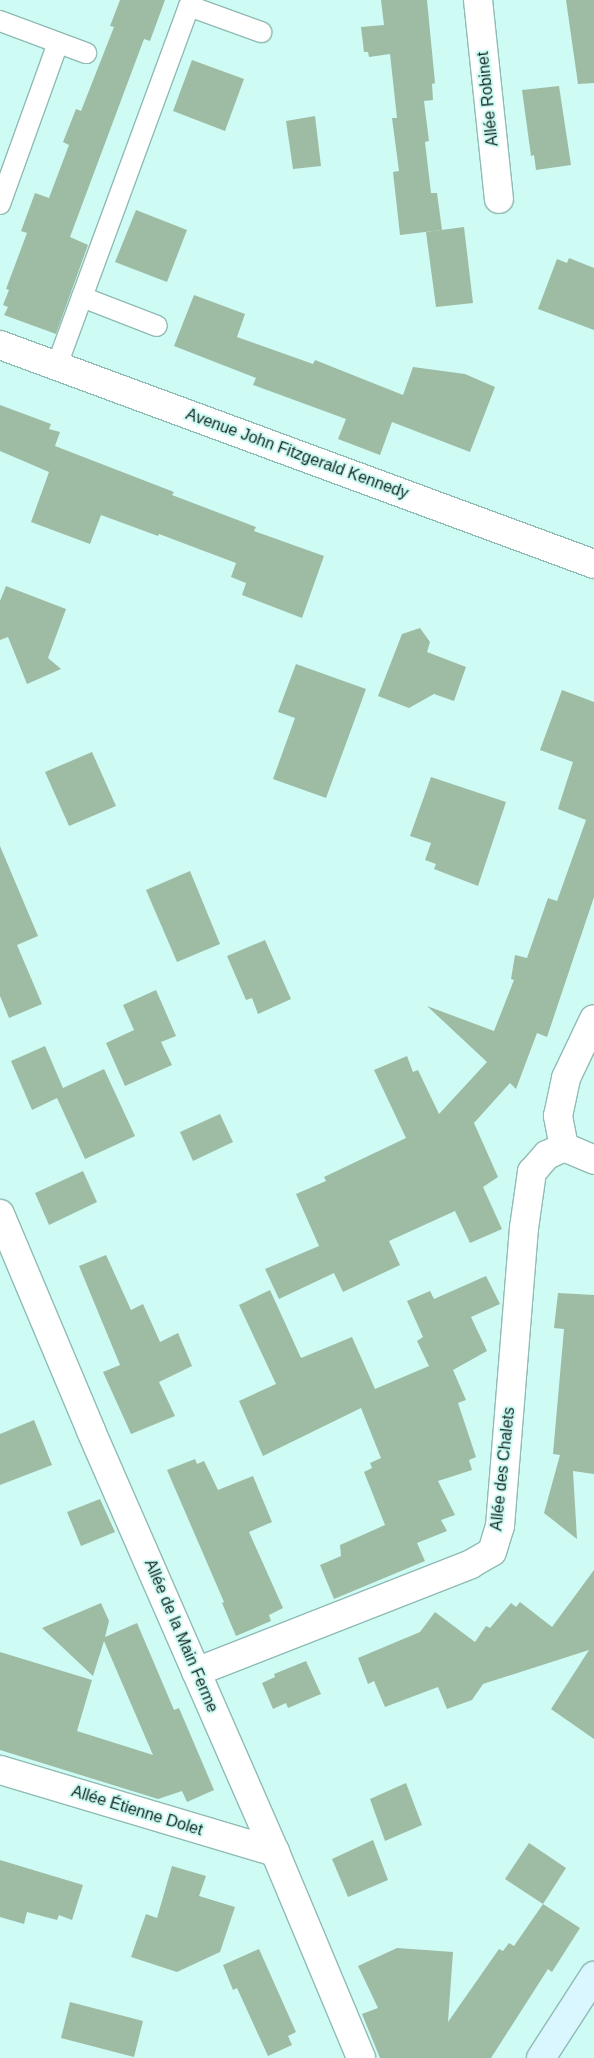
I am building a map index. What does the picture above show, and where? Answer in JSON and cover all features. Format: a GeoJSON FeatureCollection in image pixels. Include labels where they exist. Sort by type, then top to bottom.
{"type":"FeatureCollection","features":[{"type":"Feature","properties":{"kind":"street","name":"Allée Robinet"},"geometry":{"type":"LineString","coordinates":[[478,0],[499,199]]}},
{"type":"Feature","properties":{"kind":"street","name":"Avenue John Fitzgerald Kennedy"},"geometry":{"type":"LineString","coordinates":[[0,345],[594,564]]}},
{"type":"Feature","properties":{"kind":"street"},"geometry":{"type":"LineString","coordinates":[[594,1019],[566,1078],[558,1116],[564,1147],[594,1160]]}},
{"type":"Feature","properties":{"kind":"street","name":"Allée des Chalets"},"geometry":{"type":"LineString","coordinates":[[196,1672],[471,1564],[492,1552],[500,1526],[524,1228],[532,1172],[547,1155],[564,1147]]}},
{"type":"Feature","properties":{"kind":"street","name":"Allée de la Main Ferme"},"geometry":{"type":"LineString","coordinates":[[0,1214],[275,1852],[361,2058]]}},
{"type":"Feature","properties":{"kind":"street","name":"Allée Étienne Dolet"},"geometry":{"type":"LineString","coordinates":[[0,1770],[275,1852]]}},
{"type":"Feature","properties":{"kind":"street"},"geometry":{"type":"LineString","coordinates":[[541,2058],[594,1976]]}},
{"type":"Feature","properties":{"kind":"lane"},"geometry":{"type":"LineString","coordinates":[[57,365],[189,6],[261,32]]}},
{"type":"Feature","properties":{"kind":"lane"},"geometry":{"type":"LineString","coordinates":[[0,22],[86,53]]}},
{"type":"Feature","properties":{"kind":"lane"},"geometry":{"type":"LineString","coordinates":[[0,204],[58,43]]}},
{"type":"Feature","properties":{"kind":"lane"},"geometry":{"type":"LineString","coordinates":[[82,297],[157,326]]}},
{"type":"Feature","properties":{"kind":"building"},"geometry":{"type":"Polygon","coordinates":[[[120,0],[165,0],[150,41],[144,39],[70,237],[88,245],[56,334],[4,315],[8,307],[3,305],[9,290],[6,289],[27,233],[21,231],[35,193],[49,198],[69,145],[63,142],[76,109],[81,111],[114,27],[110,26],[120,0]]]}},
{"type":"Feature","properties":{"kind":"building"},"geometry":{"type":"Polygon","coordinates":[[[381,0],[427,0],[435,83],[432,84],[433,100],[424,101],[429,141],[425,142],[431,193],[437,193],[442,230],[400,235],[393,172],[399,171],[392,118],[397,118],[390,54],[369,57],[368,52],[364,52],[361,27],[384,25],[381,0]]]}},
{"type":"Feature","properties":{"kind":"building"},"geometry":{"type":"Polygon","coordinates":[[[566,0],[594,0],[594,83],[578,84],[566,0]]]}},
{"type":"Feature","properties":{"kind":"building"},"geometry":{"type":"Polygon","coordinates":[[[192,60],[244,79],[225,131],[173,111],[192,60]]]}},
{"type":"Feature","properties":{"kind":"building"},"geometry":{"type":"Polygon","coordinates":[[[559,86],[571,165],[536,170],[534,155],[531,156],[522,90],[559,86]]]}},
{"type":"Feature","properties":{"kind":"building"},"geometry":{"type":"Polygon","coordinates":[[[315,116],[321,166],[293,169],[286,121],[315,116]]]}},
{"type":"Feature","properties":{"kind":"building"},"geometry":{"type":"Polygon","coordinates":[[[136,210],[187,230],[167,282],[115,262],[136,210]]]}},
{"type":"Feature","properties":{"kind":"building"},"geometry":{"type":"Polygon","coordinates":[[[464,227],[473,303],[436,307],[426,232],[464,227]]]}},
{"type":"Feature","properties":{"kind":"building"},"geometry":{"type":"Polygon","coordinates":[[[569,258],[594,268],[594,330],[538,309],[557,259],[567,263],[569,258]]]}},
{"type":"Feature","properties":{"kind":"building"},"geometry":{"type":"Polygon","coordinates":[[[194,295],[245,314],[237,337],[313,364],[315,360],[403,395],[413,367],[465,374],[495,387],[470,452],[392,422],[380,455],[338,439],[346,419],[253,385],[256,378],[174,346],[194,295]]]}},
{"type":"Feature","properties":{"kind":"building"},"geometry":{"type":"Polygon","coordinates":[[[0,405],[51,424],[49,429],[60,432],[55,446],[174,492],[172,495],[256,527],[254,531],[324,556],[302,618],[242,595],[246,583],[231,577],[236,563],[159,534],[158,536],[101,515],[90,544],[31,522],[49,472],[0,451],[0,405]]]}},
{"type":"Feature","properties":{"kind":"building"},"geometry":{"type":"Polygon","coordinates":[[[6,586],[66,609],[48,658],[61,669],[27,684],[8,637],[0,640],[0,601],[6,586]]]}},
{"type":"Feature","properties":{"kind":"building"},"geometry":{"type":"Polygon","coordinates":[[[420,628],[430,642],[427,652],[466,667],[454,701],[434,694],[409,708],[378,696],[402,634],[420,628]]]}},
{"type":"Feature","properties":{"kind":"building"},"geometry":{"type":"Polygon","coordinates":[[[296,664],[366,689],[326,798],[273,779],[295,718],[278,712],[296,664]]]}},
{"type":"Feature","properties":{"kind":"building"},"geometry":{"type":"Polygon","coordinates":[[[562,690],[594,702],[594,897],[547,1037],[537,1033],[516,1089],[510,1083],[474,1123],[498,1177],[483,1187],[502,1229],[470,1243],[455,1211],[389,1241],[400,1265],[343,1292],[334,1273],[279,1299],[265,1269],[319,1246],[296,1194],[326,1181],[324,1177],[406,1138],[374,1070],[407,1056],[413,1072],[418,1070],[439,1114],[487,1062],[427,1006],[494,1031],[514,980],[511,979],[515,955],[527,958],[548,898],[557,901],[586,820],[558,809],[573,762],[540,750],[562,690]]]}},
{"type":"Feature","properties":{"kind":"building"},"geometry":{"type":"Polygon","coordinates":[[[92,752],[116,806],[69,826],[45,772],[92,752]]]}},
{"type":"Feature","properties":{"kind":"building"},"geometry":{"type":"Polygon","coordinates":[[[431,777],[506,802],[478,886],[434,869],[436,864],[425,860],[431,843],[410,836],[431,777]]]}},
{"type":"Feature","properties":{"kind":"building"},"geometry":{"type":"Polygon","coordinates":[[[0,846],[38,936],[17,945],[42,1004],[9,1018],[0,996],[0,846]]]}},
{"type":"Feature","properties":{"kind":"building"},"geometry":{"type":"Polygon","coordinates":[[[190,871],[220,944],[177,962],[146,890],[190,871]]]}},
{"type":"Feature","properties":{"kind":"building"},"geometry":{"type":"Polygon","coordinates":[[[265,940],[291,999],[258,1014],[252,998],[246,1000],[227,956],[265,940]]]}},
{"type":"Feature","properties":{"kind":"building"},"geometry":{"type":"Polygon","coordinates":[[[156,990],[176,1036],[161,1042],[172,1065],[125,1086],[106,1043],[134,1030],[123,1005],[156,990]]]}},
{"type":"Feature","properties":{"kind":"building"},"geometry":{"type":"Polygon","coordinates":[[[45,1046],[63,1088],[104,1069],[135,1136],[85,1159],[57,1098],[32,1110],[11,1061],[45,1046]]]}},
{"type":"Feature","properties":{"kind":"building"},"geometry":{"type":"Polygon","coordinates":[[[220,1114],[233,1142],[193,1161],[180,1132],[220,1114]]]}},
{"type":"Feature","properties":{"kind":"building"},"geometry":{"type":"Polygon","coordinates":[[[83,1171],[97,1202],[49,1225],[35,1193],[83,1171]]]}},
{"type":"Feature","properties":{"kind":"building"},"geometry":{"type":"Polygon","coordinates":[[[106,1255],[131,1310],[143,1304],[160,1342],[178,1333],[192,1366],[159,1382],[175,1416],[131,1434],[103,1372],[120,1365],[79,1266],[106,1255]]]}},
{"type":"Feature","properties":{"kind":"building"},"geometry":{"type":"Polygon","coordinates":[[[486,1276],[500,1304],[471,1317],[487,1351],[453,1370],[466,1400],[458,1403],[476,1457],[469,1460],[472,1470],[438,1481],[455,1515],[441,1520],[447,1531],[417,1543],[425,1561],[334,1599],[320,1565],[341,1556],[340,1545],[385,1525],[364,1472],[372,1468],[370,1463],[381,1458],[361,1408],[263,1456],[239,1401],[276,1384],[239,1305],[270,1290],[301,1358],[352,1337],[375,1389],[429,1366],[417,1341],[423,1337],[407,1301],[430,1291],[434,1299],[486,1276]]]}},
{"type":"Feature","properties":{"kind":"building"},"geometry":{"type":"Polygon","coordinates":[[[558,1293],[594,1295],[594,1474],[573,1471],[577,1539],[544,1513],[560,1455],[553,1454],[564,1329],[554,1328],[558,1293]]]}},
{"type":"Feature","properties":{"kind":"building"},"geometry":{"type":"Polygon","coordinates":[[[34,1420],[52,1465],[0,1485],[0,1434],[34,1420]]]}},
{"type":"Feature","properties":{"kind":"building"},"geometry":{"type":"Polygon","coordinates":[[[195,1459],[197,1464],[204,1461],[218,1490],[253,1476],[272,1522],[249,1532],[283,1608],[269,1615],[271,1621],[236,1636],[222,1603],[224,1602],[167,1470],[195,1459]]]}},
{"type":"Feature","properties":{"kind":"building"},"geometry":{"type":"Polygon","coordinates":[[[100,1499],[115,1532],[81,1546],[67,1512],[100,1499]]]}},
{"type":"Feature","properties":{"kind":"building"},"geometry":{"type":"Polygon","coordinates":[[[594,1570],[594,1739],[551,1709],[589,1650],[483,1684],[472,1700],[447,1709],[438,1687],[385,1707],[374,1681],[368,1684],[358,1658],[420,1632],[435,1612],[475,1642],[486,1626],[490,1628],[511,1603],[516,1607],[520,1602],[552,1627],[594,1570]]]}},
{"type":"Feature","properties":{"kind":"building"},"geometry":{"type":"Polygon","coordinates":[[[101,1603],[109,1621],[105,1637],[137,1623],[174,1710],[179,1708],[214,1790],[187,1802],[182,1791],[158,1799],[0,1750],[0,1652],[92,1680],[77,1731],[153,1755],[104,1641],[93,1676],[42,1628],[101,1603]]]}},
{"type":"Feature","properties":{"kind":"building"},"geometry":{"type":"Polygon","coordinates":[[[306,1661],[321,1694],[288,1708],[286,1703],[273,1709],[262,1683],[275,1677],[274,1674],[306,1661]]]}},
{"type":"Feature","properties":{"kind":"building"},"geometry":{"type":"Polygon","coordinates":[[[406,1783],[422,1825],[385,1841],[370,1799],[406,1783]]]}},
{"type":"Feature","properties":{"kind":"building"},"geometry":{"type":"Polygon","coordinates":[[[373,1840],[388,1880],[348,1897],[332,1859],[373,1840]]]}},
{"type":"Feature","properties":{"kind":"building"},"geometry":{"type":"Polygon","coordinates":[[[529,1843],[566,1868],[543,1904],[505,1879],[529,1843]]]}},
{"type":"Feature","properties":{"kind":"building"},"geometry":{"type":"Polygon","coordinates":[[[0,1860],[83,1885],[72,1920],[59,1915],[57,1920],[27,1912],[24,1924],[0,1917],[0,1860]]]}},
{"type":"Feature","properties":{"kind":"building"},"geometry":{"type":"Polygon","coordinates":[[[172,1866],[206,1876],[199,1896],[235,1907],[220,1952],[177,1972],[131,1957],[146,1914],[157,1918],[172,1866]]]}},
{"type":"Feature","properties":{"kind":"building"},"geometry":{"type":"Polygon","coordinates":[[[543,1904],[580,1928],[552,1972],[548,1969],[491,2058],[380,2058],[362,2014],[378,2008],[358,1966],[397,1948],[453,1952],[448,2022],[499,1949],[503,1951],[509,1943],[514,1946],[543,1904]]]}},
{"type":"Feature","properties":{"kind":"building"},"geometry":{"type":"Polygon","coordinates":[[[259,1949],[296,2032],[288,2036],[292,2045],[268,2056],[237,1988],[233,1990],[223,1965],[259,1949]]]}},
{"type":"Feature","properties":{"kind":"building"},"geometry":{"type":"Polygon","coordinates":[[[70,2002],[143,2021],[134,2057],[61,2038],[70,2002]]]}}]}
